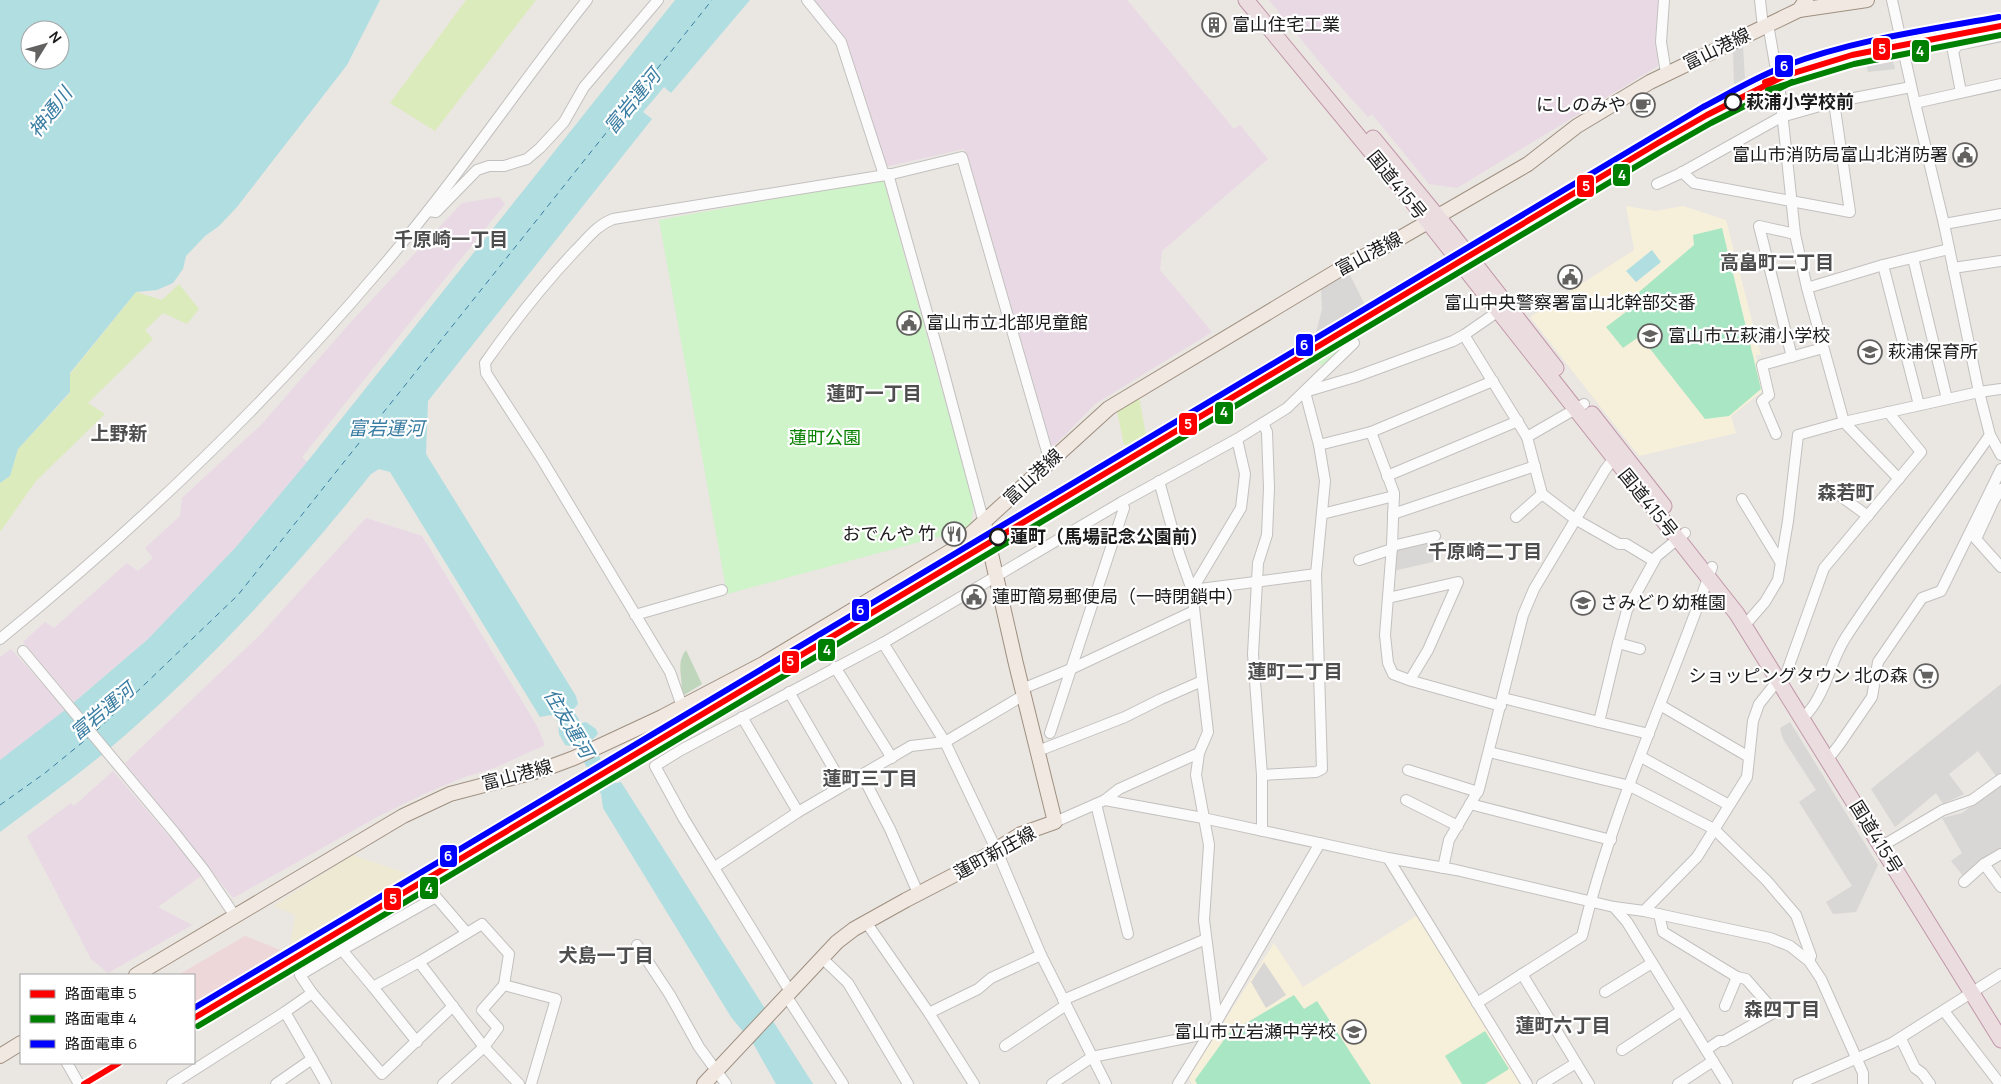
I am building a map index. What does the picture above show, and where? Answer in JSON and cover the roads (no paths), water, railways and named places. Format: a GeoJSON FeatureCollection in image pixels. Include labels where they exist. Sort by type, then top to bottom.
{"type":"FeatureCollection","features":[{"type":"Feature","properties":{"kind":"highway","name":"国道415号"},"geometry":{"type":"LineString","coordinates":[[1246,0],[1432,219]]}},
{"type":"Feature","properties":{"kind":"highway","name":"国道415号"},"geometry":{"type":"LineString","coordinates":[[1258,0],[1503,308],[1748,622],[1976,990],[2001,1040]]}},
{"type":"Feature","properties":{"kind":"highway","name":"国道415号"},"geometry":{"type":"LineString","coordinates":[[1976,990],[2001,1021]]}},
{"type":"Feature","properties":{"kind":"main road","name":"富山港線"},"geometry":{"type":"LineString","coordinates":[[138,974],[425,804],[468,788],[542,770],[574,758],[605,745],[762,664],[942,559],[966,540],[1108,408],[1352,262],[1388,245],[1528,164],[1578,126],[1666,73],[1766,25],[1802,5],[1867,0]]}},
{"type":"Feature","properties":{"kind":"main road","name":"蓮町新庄線"},"geometry":{"type":"LineString","coordinates":[[704,1084],[837,942],[866,922],[997,851],[1021,834],[1055,822],[995,577],[984,523]]}},
{"type":"Feature","properties":{"kind":"main road"},"geometry":{"type":"LineString","coordinates":[[0,1056],[20,1044]]}},
{"type":"Feature","properties":{"kind":"street"},"geometry":{"type":"LineString","coordinates":[[0,639],[110,547],[156,505],[273,388],[382,268],[428,211],[587,0]]}},
{"type":"Feature","properties":{"kind":"street"},"geometry":{"type":"LineString","coordinates":[[428,211],[436,212],[477,170],[489,166],[504,166],[527,159],[540,148],[564,122],[584,87],[658,0]]}},
{"type":"Feature","properties":{"kind":"street"},"geometry":{"type":"LineString","coordinates":[[807,0],[841,42],[886,175],[939,355],[984,523]]}},
{"type":"Feature","properties":{"kind":"street"},"geometry":{"type":"LineString","coordinates":[[1664,0],[1661,42],[1666,73]]}},
{"type":"Feature","properties":{"kind":"street"},"geometry":{"type":"LineString","coordinates":[[1760,0],[1776,70]]}},
{"type":"Feature","properties":{"kind":"street"},"geometry":{"type":"LineString","coordinates":[[1892,0],[1914,103],[1944,224],[1979,392],[1990,435],[2001,455]]}},
{"type":"Feature","properties":{"kind":"street"},"geometry":{"type":"LineString","coordinates":[[1961,92],[1953,51],[1958,45],[2001,36]]}},
{"type":"Feature","properties":{"kind":"street"},"geometry":{"type":"LineString","coordinates":[[1778,83],[1795,234],[1807,288],[1844,422],[1899,479]]}},
{"type":"Feature","properties":{"kind":"street"},"geometry":{"type":"LineString","coordinates":[[1914,103],[2001,84]]}},
{"type":"Feature","properties":{"kind":"street"},"geometry":{"type":"LineString","coordinates":[[1656,184],[1682,172],[1781,117],[1834,102],[1911,87]]}},
{"type":"Feature","properties":{"kind":"street"},"geometry":{"type":"LineString","coordinates":[[1682,172],[1694,183],[1850,212],[1834,102]]}},
{"type":"Feature","properties":{"kind":"street"},"geometry":{"type":"LineString","coordinates":[[682,706],[670,672],[541,458],[486,373],[485,363],[520,313],[568,258],[603,223],[613,219],[886,175],[962,157],[1050,462]]}},
{"type":"Feature","properties":{"kind":"street"},"geometry":{"type":"LineString","coordinates":[[1944,224],[2001,214]]}},
{"type":"Feature","properties":{"kind":"street"},"geometry":{"type":"LineString","coordinates":[[1792,357],[1759,226],[1795,234]]}},
{"type":"Feature","properties":{"kind":"street"},"geometry":{"type":"LineString","coordinates":[[1807,288],[1884,265],[1949,249]]}},
{"type":"Feature","properties":{"kind":"street"},"geometry":{"type":"LineString","coordinates":[[1913,258],[1947,399]]}},
{"type":"Feature","properties":{"kind":"street"},"geometry":{"type":"LineString","coordinates":[[1953,268],[2001,261]]}},
{"type":"Feature","properties":{"kind":"street"},"geometry":{"type":"LineString","coordinates":[[1884,265],[1919,406]]}},
{"type":"Feature","properties":{"kind":"street"},"geometry":{"type":"LineString","coordinates":[[1305,392],[1355,377],[1464,335],[1503,308]]}},
{"type":"Feature","properties":{"kind":"street"},"geometry":{"type":"LineString","coordinates":[[1464,335],[1527,437],[1542,494],[1575,519],[1619,544],[1626,544],[1654,561]]}},
{"type":"Feature","properties":{"kind":"street"},"geometry":{"type":"LineString","coordinates":[[842,1084],[787,997],[655,766],[742,717],[883,643],[1122,502],[1237,440],[1287,408],[1354,343]]}},
{"type":"Feature","properties":{"kind":"street"},"geometry":{"type":"LineString","coordinates":[[1776,434],[1762,401],[1769,395],[1762,366],[1823,348]]}},
{"type":"Feature","properties":{"kind":"street"},"geometry":{"type":"LineString","coordinates":[[1319,445],[1371,432],[1493,381]]}},
{"type":"Feature","properties":{"kind":"street"},"geometry":{"type":"LineString","coordinates":[[1748,622],[1778,580],[1798,435],[1888,412],[2001,389]]}},
{"type":"Feature","properties":{"kind":"street"},"geometry":{"type":"LineString","coordinates":[[1262,775],[1316,772],[1322,769],[1316,574],[1325,480],[1319,445],[1305,392]]}},
{"type":"Feature","properties":{"kind":"street"},"geometry":{"type":"LineString","coordinates":[[1527,437],[1580,406]]}},
{"type":"Feature","properties":{"kind":"street"},"geometry":{"type":"LineString","coordinates":[[1644,911],[1697,857],[1747,777],[1753,721],[1759,704],[1782,677],[1824,568],[1921,452],[1888,412]]}},
{"type":"Feature","properties":{"kind":"street"},"geometry":{"type":"LineString","coordinates":[[1388,476],[1518,421]]}},
{"type":"Feature","properties":{"kind":"street"},"geometry":{"type":"LineString","coordinates":[[1262,831],[1262,775],[1253,654],[1258,563],[1267,535],[1267,432],[1263,423]]}},
{"type":"Feature","properties":{"kind":"street"},"geometry":{"type":"LineString","coordinates":[[1371,432],[1394,496],[1385,635],[1388,663],[1393,674],[1410,680],[1502,702],[1649,734]]}},
{"type":"Feature","properties":{"kind":"street"},"geometry":{"type":"LineString","coordinates":[[1806,715],[1822,691],[1844,640],[1990,435]]}},
{"type":"Feature","properties":{"kind":"street"},"geometry":{"type":"LineString","coordinates":[[1192,590],[1241,508],[1245,474],[1237,440]]}},
{"type":"Feature","properties":{"kind":"street"},"geometry":{"type":"LineString","coordinates":[[1443,868],[1449,840],[1478,792],[1527,606],[1534,589],[1575,519],[1617,454]]}},
{"type":"Feature","properties":{"kind":"street"},"geometry":{"type":"LineString","coordinates":[[1393,514],[1535,466]]}},
{"type":"Feature","properties":{"kind":"street"},"geometry":{"type":"LineString","coordinates":[[1831,755],[1872,697],[1878,662],[1922,598],[1942,591],[2001,469]]}},
{"type":"Feature","properties":{"kind":"street"},"geometry":{"type":"LineString","coordinates":[[1159,481],[1192,590],[1208,732],[1199,753],[1196,774],[1203,818],[1210,845],[1204,920],[1217,1021]]}},
{"type":"Feature","properties":{"kind":"street"},"geometry":{"type":"LineString","coordinates":[[2001,489],[1976,539],[2001,567]]}},
{"type":"Feature","properties":{"kind":"street"},"geometry":{"type":"LineString","coordinates":[[1516,517],[1542,494]]}},
{"type":"Feature","properties":{"kind":"street"},"geometry":{"type":"LineString","coordinates":[[1839,495],[1868,516]]}},
{"type":"Feature","properties":{"kind":"street"},"geometry":{"type":"LineString","coordinates":[[1322,514],[1394,496]]}},
{"type":"Feature","properties":{"kind":"street"},"geometry":{"type":"LineString","coordinates":[[1742,499],[1781,563]]}},
{"type":"Feature","properties":{"kind":"street"},"geometry":{"type":"LineString","coordinates":[[1050,733],[1124,508],[1122,502]]}},
{"type":"Feature","properties":{"kind":"street"},"geometry":{"type":"LineString","coordinates":[[1359,560],[1392,547],[1435,536]]}},
{"type":"Feature","properties":{"kind":"street"},"geometry":{"type":"LineString","coordinates":[[1599,722],[1627,610],[1657,556],[1681,536]]}},
{"type":"Feature","properties":{"kind":"street"},"geometry":{"type":"LineString","coordinates":[[1477,1003],[1582,936],[1591,900],[1630,786],[1710,573]]}},
{"type":"Feature","properties":{"kind":"street"},"geometry":{"type":"LineString","coordinates":[[1192,590],[1316,574]]}},
{"type":"Feature","properties":{"kind":"street"},"geometry":{"type":"LineString","coordinates":[[1388,598],[1458,582],[1428,650],[1410,680]]}},
{"type":"Feature","properties":{"kind":"street"},"geometry":{"type":"LineString","coordinates":[[635,615],[722,590]]}},
{"type":"Feature","properties":{"kind":"street"},"geometry":{"type":"LineString","coordinates":[[714,867],[798,812],[911,746],[945,742],[1023,692],[1194,611]]}},
{"type":"Feature","properties":{"kind":"street"},"geometry":{"type":"LineString","coordinates":[[883,643],[945,742],[997,851],[1042,955],[1106,1084]]}},
{"type":"Feature","properties":{"kind":"street"},"geometry":{"type":"LineString","coordinates":[[1618,643],[1640,649]]}},
{"type":"Feature","properties":{"kind":"street"},"geometry":{"type":"LineString","coordinates":[[23,651],[204,870],[235,916]]}},
{"type":"Feature","properties":{"kind":"street"},"geometry":{"type":"LineString","coordinates":[[835,667],[892,758]]}},
{"type":"Feature","properties":{"kind":"street"},"geometry":{"type":"LineString","coordinates":[[1038,751],[1125,717],[1202,681]]}},
{"type":"Feature","properties":{"kind":"street"},"geometry":{"type":"LineString","coordinates":[[789,692],[843,785]]}},
{"type":"Feature","properties":{"kind":"street"},"geometry":{"type":"LineString","coordinates":[[1660,704],[1749,757]]}},
{"type":"Feature","properties":{"kind":"street"},"geometry":{"type":"LineString","coordinates":[[742,717],[798,812]]}},
{"type":"Feature","properties":{"kind":"street"},"geometry":{"type":"LineString","coordinates":[[1489,752],[1630,786],[1714,829],[1767,882],[1796,916],[1810,956],[1809,961]]}},
{"type":"Feature","properties":{"kind":"street"},"geometry":{"type":"LineString","coordinates":[[1055,822],[1101,802],[1119,789],[1199,753]]}},
{"type":"Feature","properties":{"kind":"street"},"geometry":{"type":"LineString","coordinates":[[1641,756],[1729,805]]}},
{"type":"Feature","properties":{"kind":"street"},"geometry":{"type":"LineString","coordinates":[[1408,770],[1478,792]]}},
{"type":"Feature","properties":{"kind":"street"},"geometry":{"type":"LineString","coordinates":[[862,775],[890,829],[918,893]]}},
{"type":"Feature","properties":{"kind":"street"},"geometry":{"type":"LineString","coordinates":[[1886,843],[1943,810],[1972,800],[2001,779]]}},
{"type":"Feature","properties":{"kind":"street"},"geometry":{"type":"LineString","coordinates":[[1406,800],[1458,826]]}},
{"type":"Feature","properties":{"kind":"street"},"geometry":{"type":"LineString","coordinates":[[1101,802],[1203,818],[1591,900],[1614,907],[1644,911],[1770,938],[1790,946],[1809,961],[1821,979],[1863,1073],[1862,1084]]}},
{"type":"Feature","properties":{"kind":"street"},"geometry":{"type":"LineString","coordinates":[[1101,802],[1128,934]]}},
{"type":"Feature","properties":{"kind":"street"},"geometry":{"type":"LineString","coordinates":[[1470,804],[1611,840]]}},
{"type":"Feature","properties":{"kind":"street"},"geometry":{"type":"LineString","coordinates":[[1182,1082],[1320,843]]}},
{"type":"Feature","properties":{"kind":"street"},"geometry":{"type":"LineString","coordinates":[[1964,882],[1984,864],[2001,854]]}},
{"type":"Feature","properties":{"kind":"street"},"geometry":{"type":"LineString","coordinates":[[1388,858],[1528,1084]]}},
{"type":"Feature","properties":{"kind":"street"},"geometry":{"type":"LineString","coordinates":[[1984,864],[2001,887]]}},
{"type":"Feature","properties":{"kind":"street"},"geometry":{"type":"LineString","coordinates":[[453,1006],[382,1074],[312,993],[300,975],[436,897],[466,932]]}},
{"type":"Feature","properties":{"kind":"street"},"geometry":{"type":"LineString","coordinates":[[1614,907],[1627,922],[1727,1084]]}},
{"type":"Feature","properties":{"kind":"street"},"geometry":{"type":"LineString","coordinates":[[1659,914],[1664,932],[1736,977],[1746,979],[1775,1012],[1724,1041],[1719,1041],[1706,1050]]}},
{"type":"Feature","properties":{"kind":"street"},"geometry":{"type":"LineString","coordinates":[[866,922],[929,1013],[974,1084]]}},
{"type":"Feature","properties":{"kind":"street"},"geometry":{"type":"LineString","coordinates":[[373,987],[482,924],[509,954],[504,985],[482,1010],[498,1028],[484,1047],[443,1084]]}},
{"type":"Feature","properties":{"kind":"street"},"geometry":{"type":"LineString","coordinates":[[1005,1046],[1065,1003],[1206,939]]}},
{"type":"Feature","properties":{"kind":"street"},"geometry":{"type":"LineString","coordinates":[[637,945],[670,995],[698,1047],[726,1084]]}},
{"type":"Feature","properties":{"kind":"street"},"geometry":{"type":"LineString","coordinates":[[342,950],[417,1042]]}},
{"type":"Feature","properties":{"kind":"street"},"geometry":{"type":"LineString","coordinates":[[929,1013],[978,989],[991,978],[1042,955]]}},
{"type":"Feature","properties":{"kind":"street"},"geometry":{"type":"LineString","coordinates":[[822,958],[848,983],[908,1084]]}},
{"type":"Feature","properties":{"kind":"street"},"geometry":{"type":"LineString","coordinates":[[418,962],[484,1047],[518,1084]]}},
{"type":"Feature","properties":{"kind":"street"},"geometry":{"type":"LineString","coordinates":[[1605,992],[1652,963]]}},
{"type":"Feature","properties":{"kind":"street"},"geometry":{"type":"LineString","coordinates":[[1522,974],[1589,1084]]}},
{"type":"Feature","properties":{"kind":"street"},"geometry":{"type":"LineString","coordinates":[[1798,1084],[1901,1038],[2001,974]]}},
{"type":"Feature","properties":{"kind":"street"},"geometry":{"type":"LineString","coordinates":[[1725,1006],[1736,977]]}},
{"type":"Feature","properties":{"kind":"street"},"geometry":{"type":"LineString","coordinates":[[504,985],[556,999],[531,1084]]}},
{"type":"Feature","properties":{"kind":"street"},"geometry":{"type":"LineString","coordinates":[[172,1084],[286,1012],[312,993]]}},
{"type":"Feature","properties":{"kind":"street"},"geometry":{"type":"LineString","coordinates":[[1622,1050],[1681,1011]]}},
{"type":"Feature","properties":{"kind":"street"},"geometry":{"type":"LineString","coordinates":[[1944,1011],[2000,1084]]}},
{"type":"Feature","properties":{"kind":"street"},"geometry":{"type":"LineString","coordinates":[[286,1012],[326,1084]]}},
{"type":"Feature","properties":{"kind":"street"},"geometry":{"type":"LineString","coordinates":[[1052,1084],[1092,1057],[1210,1033]]}},
{"type":"Feature","properties":{"kind":"street"},"geometry":{"type":"LineString","coordinates":[[1901,1038],[1916,1068],[1922,1072],[1930,1084]]}},
{"type":"Feature","properties":{"kind":"street"},"geometry":{"type":"LineString","coordinates":[[276,1084],[312,1059]]}},
{"type":"Feature","properties":{"kind":"street"},"geometry":{"type":"LineString","coordinates":[[1678,1084],[1713,1061]]}},
{"type":"Feature","properties":{"kind":"street"},"geometry":{"type":"LineString","coordinates":[[1542,1084],[1576,1063]]}},
{"type":"Feature","properties":{"kind":"street"},"geometry":{"type":"LineString","coordinates":[[68,1064],[79,1084]]}},
{"type":"Feature","properties":{"kind":"water","name":"神通川"},"geometry":{"type":"Polygon","coordinates":[[[0,0],[380,0],[347,65],[237,207],[186,256],[183,269],[173,283],[157,290],[136,292],[70,373],[70,392],[18,449],[10,476],[0,483],[0,0]]]}},
{"type":"Feature","properties":{"kind":"water","name":"富岩運河"},"geometry":{"type":"Polygon","coordinates":[[[675,0],[750,0],[671,93],[664,87],[643,112],[652,119],[428,401],[426,454],[576,696],[578,704],[573,710],[581,723],[586,722],[596,729],[598,734],[592,740],[600,758],[615,778],[613,779],[616,783],[621,782],[813,1084],[776,1084],[754,1045],[731,1017],[603,808],[601,794],[576,747],[565,745],[559,734],[557,721],[554,717],[551,715],[540,717],[390,472],[379,469],[371,474],[279,583],[213,652],[145,718],[96,760],[0,832],[0,760],[65,710],[148,639],[235,548],[307,462],[675,0]]]}},
{"type":"Feature","properties":{"kind":"water"},"geometry":{"type":"Polygon","coordinates":[[[1652,250],[1661,262],[1636,282],[1626,271],[1652,250]]]}},
{"type":"Feature","properties":{"kind":"tram line","name":"6"},"geometry":{"type":"LineString","coordinates":[[195,1007],[1703,107],[1743,85],[1785,66],[1837,49],[1864,42],[1999,17]]}},
{"type":"Feature","properties":{"kind":"tram line","name":"5"},"geometry":{"type":"LineString","coordinates":[[1765,82],[1852,55],[2001,26]]}},
{"type":"Feature","properties":{"kind":"tram line","name":"4"},"geometry":{"type":"LineString","coordinates":[[1768,90],[1854,64],[2001,35]]}},
{"type":"Feature","properties":{"kind":"tram line","name":"5"},"geometry":{"type":"LineString","coordinates":[[195,1017],[1658,143],[1707,115],[1788,74]]}},
{"type":"Feature","properties":{"kind":"tram line","name":"4"},"geometry":{"type":"LineString","coordinates":[[198,1026],[1662,151],[1711,123],[1792,82]]}},
{"type":"Feature","properties":{"kind":"tram line","name":"5"},"geometry":{"type":"LineString","coordinates":[[84,1084],[117,1064]]}},
{"type":"Feature","properties":{"kind":"place","name":"富山住宅工業"},"geometry":{"type":"Point","coordinates":[1214,25]}},
{"type":"Feature","properties":{"kind":"place","name":"萩浦小学校前"},"geometry":{"type":"Point","coordinates":[1733,102]}},
{"type":"Feature","properties":{"kind":"place","name":"にしのみや"},"geometry":{"type":"Point","coordinates":[1643,105]}},
{"type":"Feature","properties":{"kind":"place","name":"富山市消防局富山北消防署"},"geometry":{"type":"Point","coordinates":[1965,155]}},
{"type":"Feature","properties":{"kind":"place","name":"富山中央警察署富山北幹部交番"},"geometry":{"type":"Point","coordinates":[1570,277]}},
{"type":"Feature","properties":{"kind":"place","name":"富山市立北部児童館"},"geometry":{"type":"Point","coordinates":[909,323]}},
{"type":"Feature","properties":{"kind":"place","name":"富山市立萩浦小学校"},"geometry":{"type":"Point","coordinates":[1650,336]}},
{"type":"Feature","properties":{"kind":"place","name":"萩浦保育所"},"geometry":{"type":"Point","coordinates":[1870,352]}},
{"type":"Feature","properties":{"kind":"place","name":"おでんや 竹"},"geometry":{"type":"Point","coordinates":[954,534]}},
{"type":"Feature","properties":{"kind":"place","name":"蓮町（馬場記念公園前）"},"geometry":{"type":"Point","coordinates":[998,537]}},
{"type":"Feature","properties":{"kind":"place","name":"蓮町簡易郵便局（一時閉鎖中）"},"geometry":{"type":"Point","coordinates":[974,597]}},
{"type":"Feature","properties":{"kind":"place","name":"さみどり幼稚園"},"geometry":{"type":"Point","coordinates":[1583,603]}},
{"type":"Feature","properties":{"kind":"place","name":"ショッピングタウン 北の森"},"geometry":{"type":"Point","coordinates":[1926,676]}},
{"type":"Feature","properties":{"kind":"place","name":"富山市立岩瀬中学校"},"geometry":{"type":"Point","coordinates":[1354,1032]}},
{"type":"Feature","properties":{"kind":"district","name":"千原崎一丁目"},"geometry":{"type":"Point","coordinates":[451,239]}},
{"type":"Feature","properties":{"kind":"district","name":"高畠町二丁目"},"geometry":{"type":"Point","coordinates":[1777,262]}},
{"type":"Feature","properties":{"kind":"district","name":"蓮町一丁目"},"geometry":{"type":"Point","coordinates":[874,393]}},
{"type":"Feature","properties":{"kind":"district","name":"上野新"},"geometry":{"type":"Point","coordinates":[119,433]}},
{"type":"Feature","properties":{"kind":"district","name":"森若町"},"geometry":{"type":"Point","coordinates":[1846,492]}},
{"type":"Feature","properties":{"kind":"district","name":"千原崎二丁目"},"geometry":{"type":"Point","coordinates":[1485,551]}},
{"type":"Feature","properties":{"kind":"district","name":"蓮町二丁目"},"geometry":{"type":"Point","coordinates":[1295,671]}},
{"type":"Feature","properties":{"kind":"district","name":"蓮町三丁目"},"geometry":{"type":"Point","coordinates":[870,778]}},
{"type":"Feature","properties":{"kind":"district","name":"犬島一丁目"},"geometry":{"type":"Point","coordinates":[606,955]}},
{"type":"Feature","properties":{"kind":"district","name":"森四丁目"},"geometry":{"type":"Point","coordinates":[1782,1009]}},
{"type":"Feature","properties":{"kind":"district","name":"蓮町六丁目"},"geometry":{"type":"Point","coordinates":[1563,1025]}},
{"type":"Feature","properties":{"kind":"park label","name":"蓮町公園"},"geometry":{"type":"Point","coordinates":[825,438]}},
{"type":"Feature","properties":{"kind":"water label","name":"住友運河"},"geometry":{"type":"Point","coordinates":[569,723]}}]}
